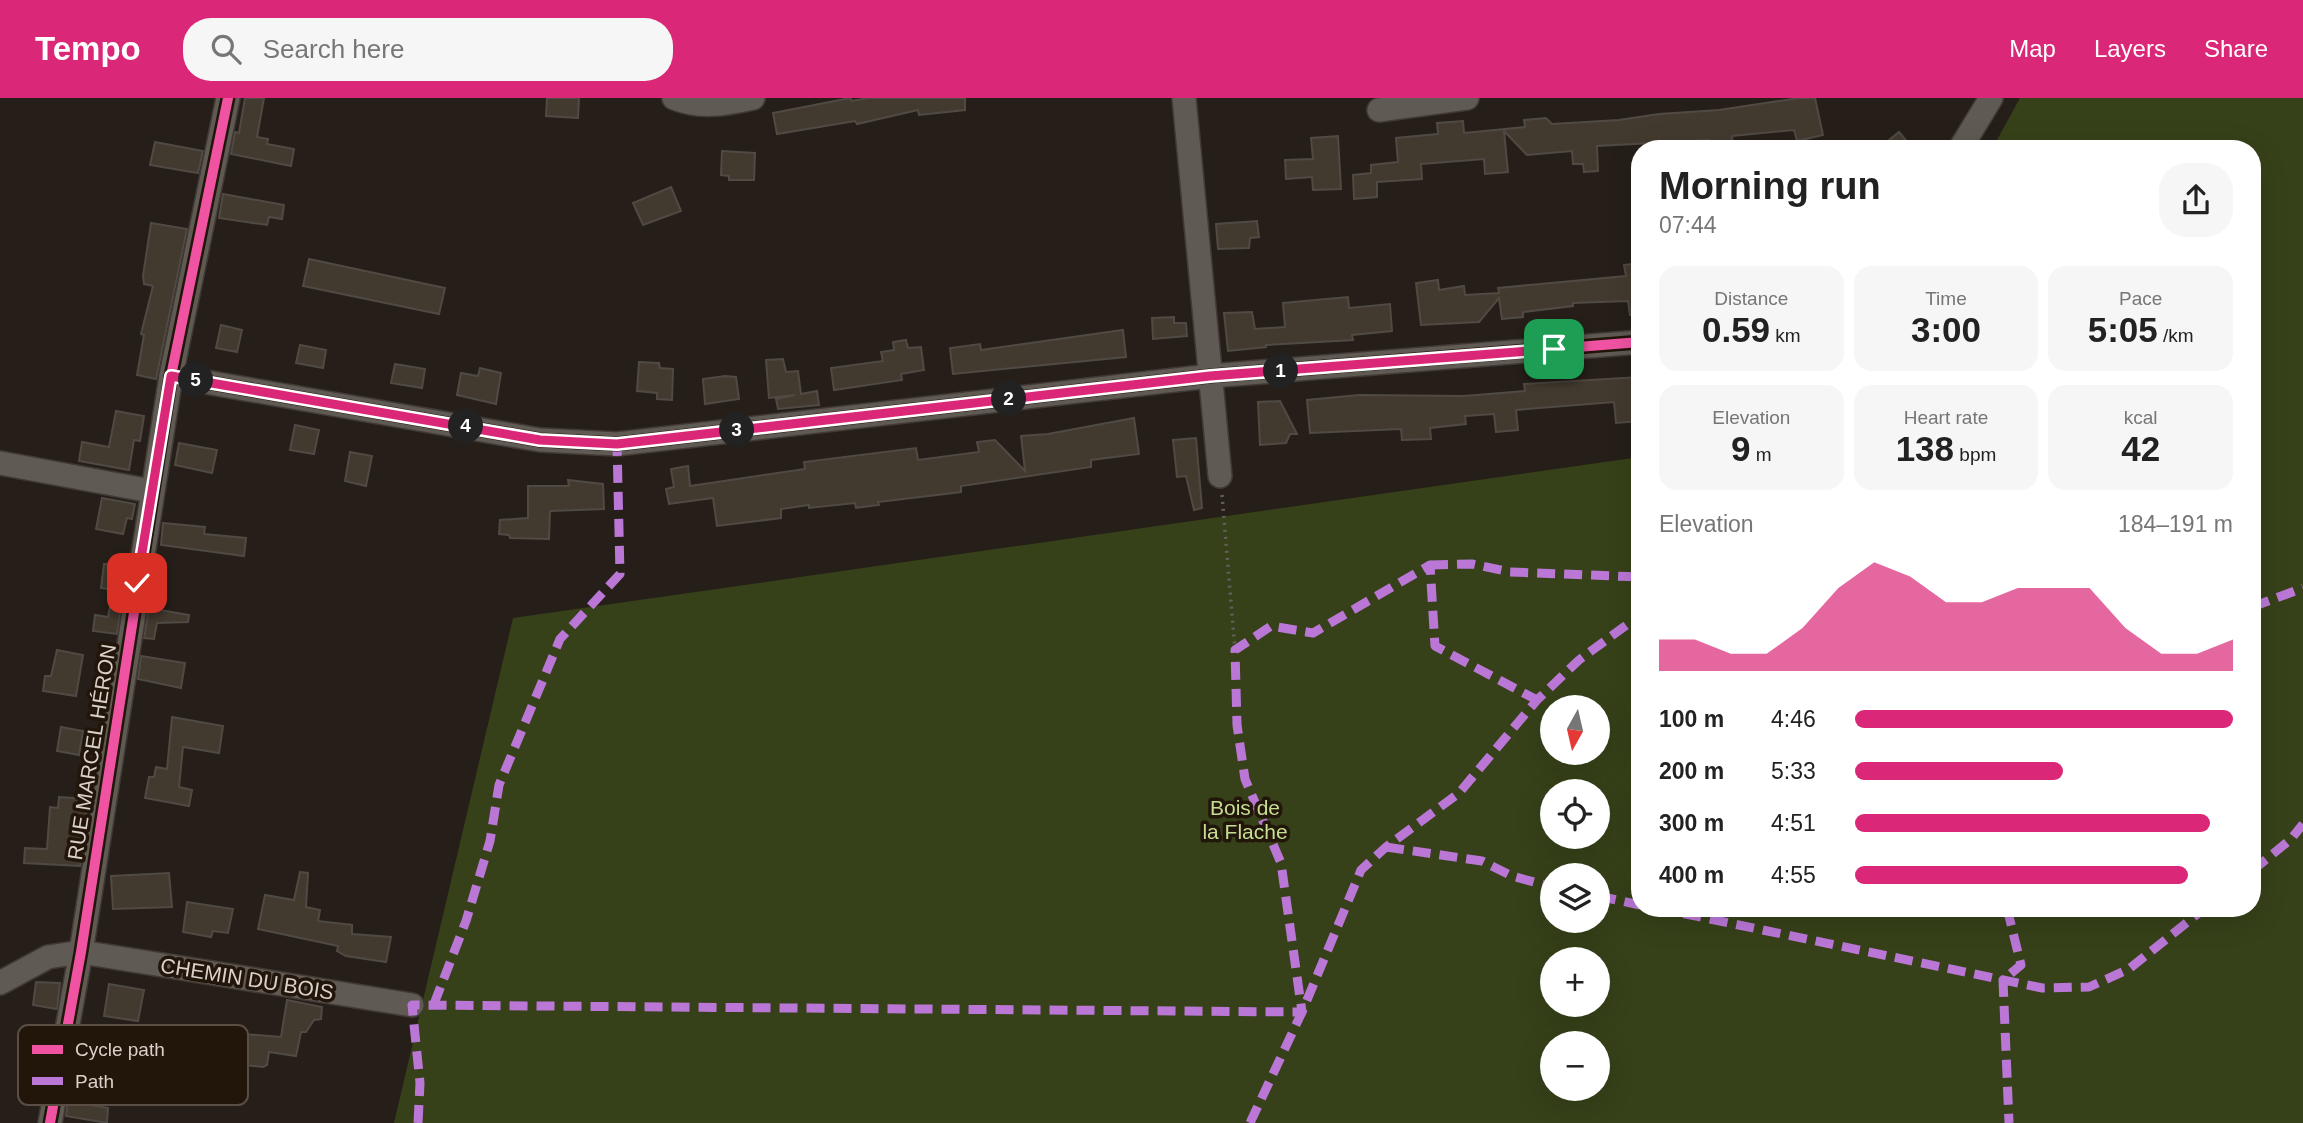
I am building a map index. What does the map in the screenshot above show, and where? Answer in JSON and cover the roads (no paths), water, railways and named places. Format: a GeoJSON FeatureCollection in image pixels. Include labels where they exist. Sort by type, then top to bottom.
{"type":"FeatureCollection","features":[{"type":"Feature","properties":{"kind":"street","name":"RUE MARCEL HÉRON"},"geometry":{"type":"LineString","coordinates":[[68,1025],[151,491],[171,376],[228,98]]}},
{"type":"Feature","properties":{"kind":"street"},"geometry":{"type":"LineString","coordinates":[[674,98],[687,103],[720,105],[753,98]]}},
{"type":"Feature","properties":{"kind":"street"},"geometry":{"type":"LineString","coordinates":[[1184,98],[1220,475]]}},
{"type":"Feature","properties":{"kind":"street"},"geometry":{"type":"LineString","coordinates":[[1379,110],[1460,98]]}},
{"type":"Feature","properties":{"kind":"street"},"geometry":{"type":"LineString","coordinates":[[1965,140],[1990,98]]}},
{"type":"Feature","properties":{"kind":"street"},"geometry":{"type":"LineString","coordinates":[[171,376],[540,440],[617,444],[1210,376],[1631,343]]}},
{"type":"Feature","properties":{"kind":"street"},"geometry":{"type":"LineString","coordinates":[[0,463],[151,491]]}},
{"type":"Feature","properties":{"kind":"street","name":"CHEMIN DU BOIS"},"geometry":{"type":"LineString","coordinates":[[0,983],[48,957],[81,952],[412,1005]]}},
{"type":"Feature","properties":{"kind":"street","name":"RUE MARCEL HÉRON"},"geometry":{"type":"LineString","coordinates":[[50,1123],[53,1105]]}},
{"type":"Feature","properties":{"kind":"park label","name":"Bois de la Flache"},"geometry":{"type":"Point","coordinates":[1245,820]}}]}
